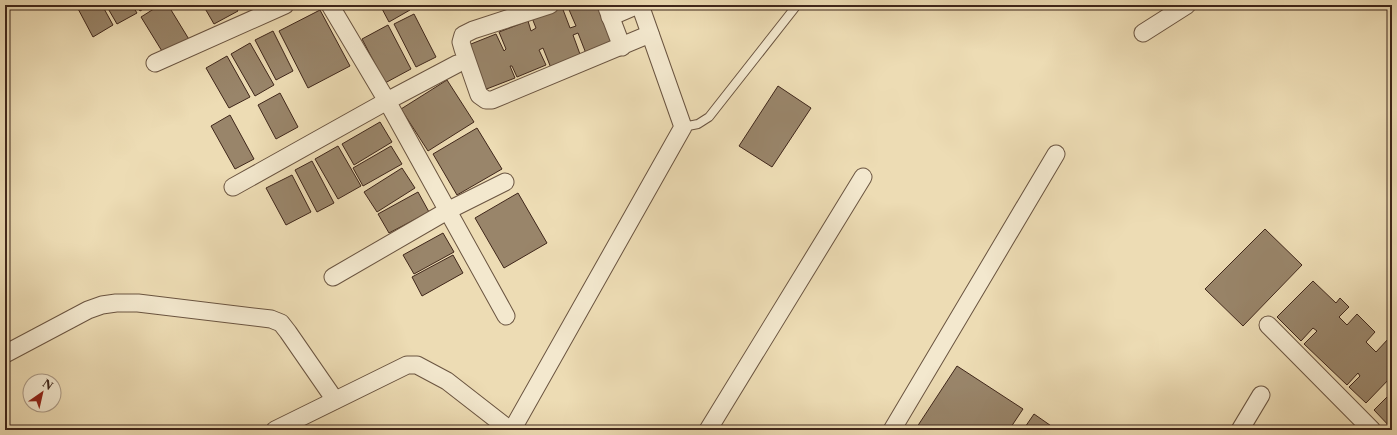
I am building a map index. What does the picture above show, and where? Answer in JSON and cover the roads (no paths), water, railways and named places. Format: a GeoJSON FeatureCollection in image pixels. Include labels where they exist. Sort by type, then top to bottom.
{"type":"FeatureCollection","features":[{"type":"Feature","properties":{"kind":"street"},"geometry":{"type":"LineString","coordinates":[[155,63],[285,5]]}},
{"type":"Feature","properties":{"kind":"street"},"geometry":{"type":"LineString","coordinates":[[330,5],[387,101],[506,316]]}},
{"type":"Feature","properties":{"kind":"street"},"geometry":{"type":"LineString","coordinates":[[550,5],[473,30],[463,35],[461,42],[479,95],[486,100],[492,100],[622,47],[650,34]]}},
{"type":"Feature","properties":{"kind":"street"},"geometry":{"type":"LineString","coordinates":[[275,430],[407,365],[417,365],[447,381],[511,430],[683,127],[639,5],[608,11],[622,47]]}},
{"type":"Feature","properties":{"kind":"street"},"geometry":{"type":"LineString","coordinates":[[1143,33],[1187,5]]}},
{"type":"Feature","properties":{"kind":"street"},"geometry":{"type":"LineString","coordinates":[[233,187],[387,101],[457,64]]}},
{"type":"Feature","properties":{"kind":"street"},"geometry":{"type":"LineString","coordinates":[[892,430],[1056,154]]}},
{"type":"Feature","properties":{"kind":"street"},"geometry":{"type":"LineString","coordinates":[[708,430],[864,177]]}},
{"type":"Feature","properties":{"kind":"street"},"geometry":{"type":"LineString","coordinates":[[333,277],[447,211],[505,182]]}},
{"type":"Feature","properties":{"kind":"street"},"geometry":{"type":"LineString","coordinates":[[5,354],[88,310],[102,305],[116,303],[138,303],[271,319],[281,323],[335,400]]}},
{"type":"Feature","properties":{"kind":"street"},"geometry":{"type":"LineString","coordinates":[[1268,325],[1372,430]]}},
{"type":"Feature","properties":{"kind":"street"},"geometry":{"type":"LineString","coordinates":[[1240,430],[1261,395]]}},
{"type":"Feature","properties":{"kind":"lane"},"geometry":{"type":"LineString","coordinates":[[683,127],[698,124],[709,117],[797,5]]}}]}
